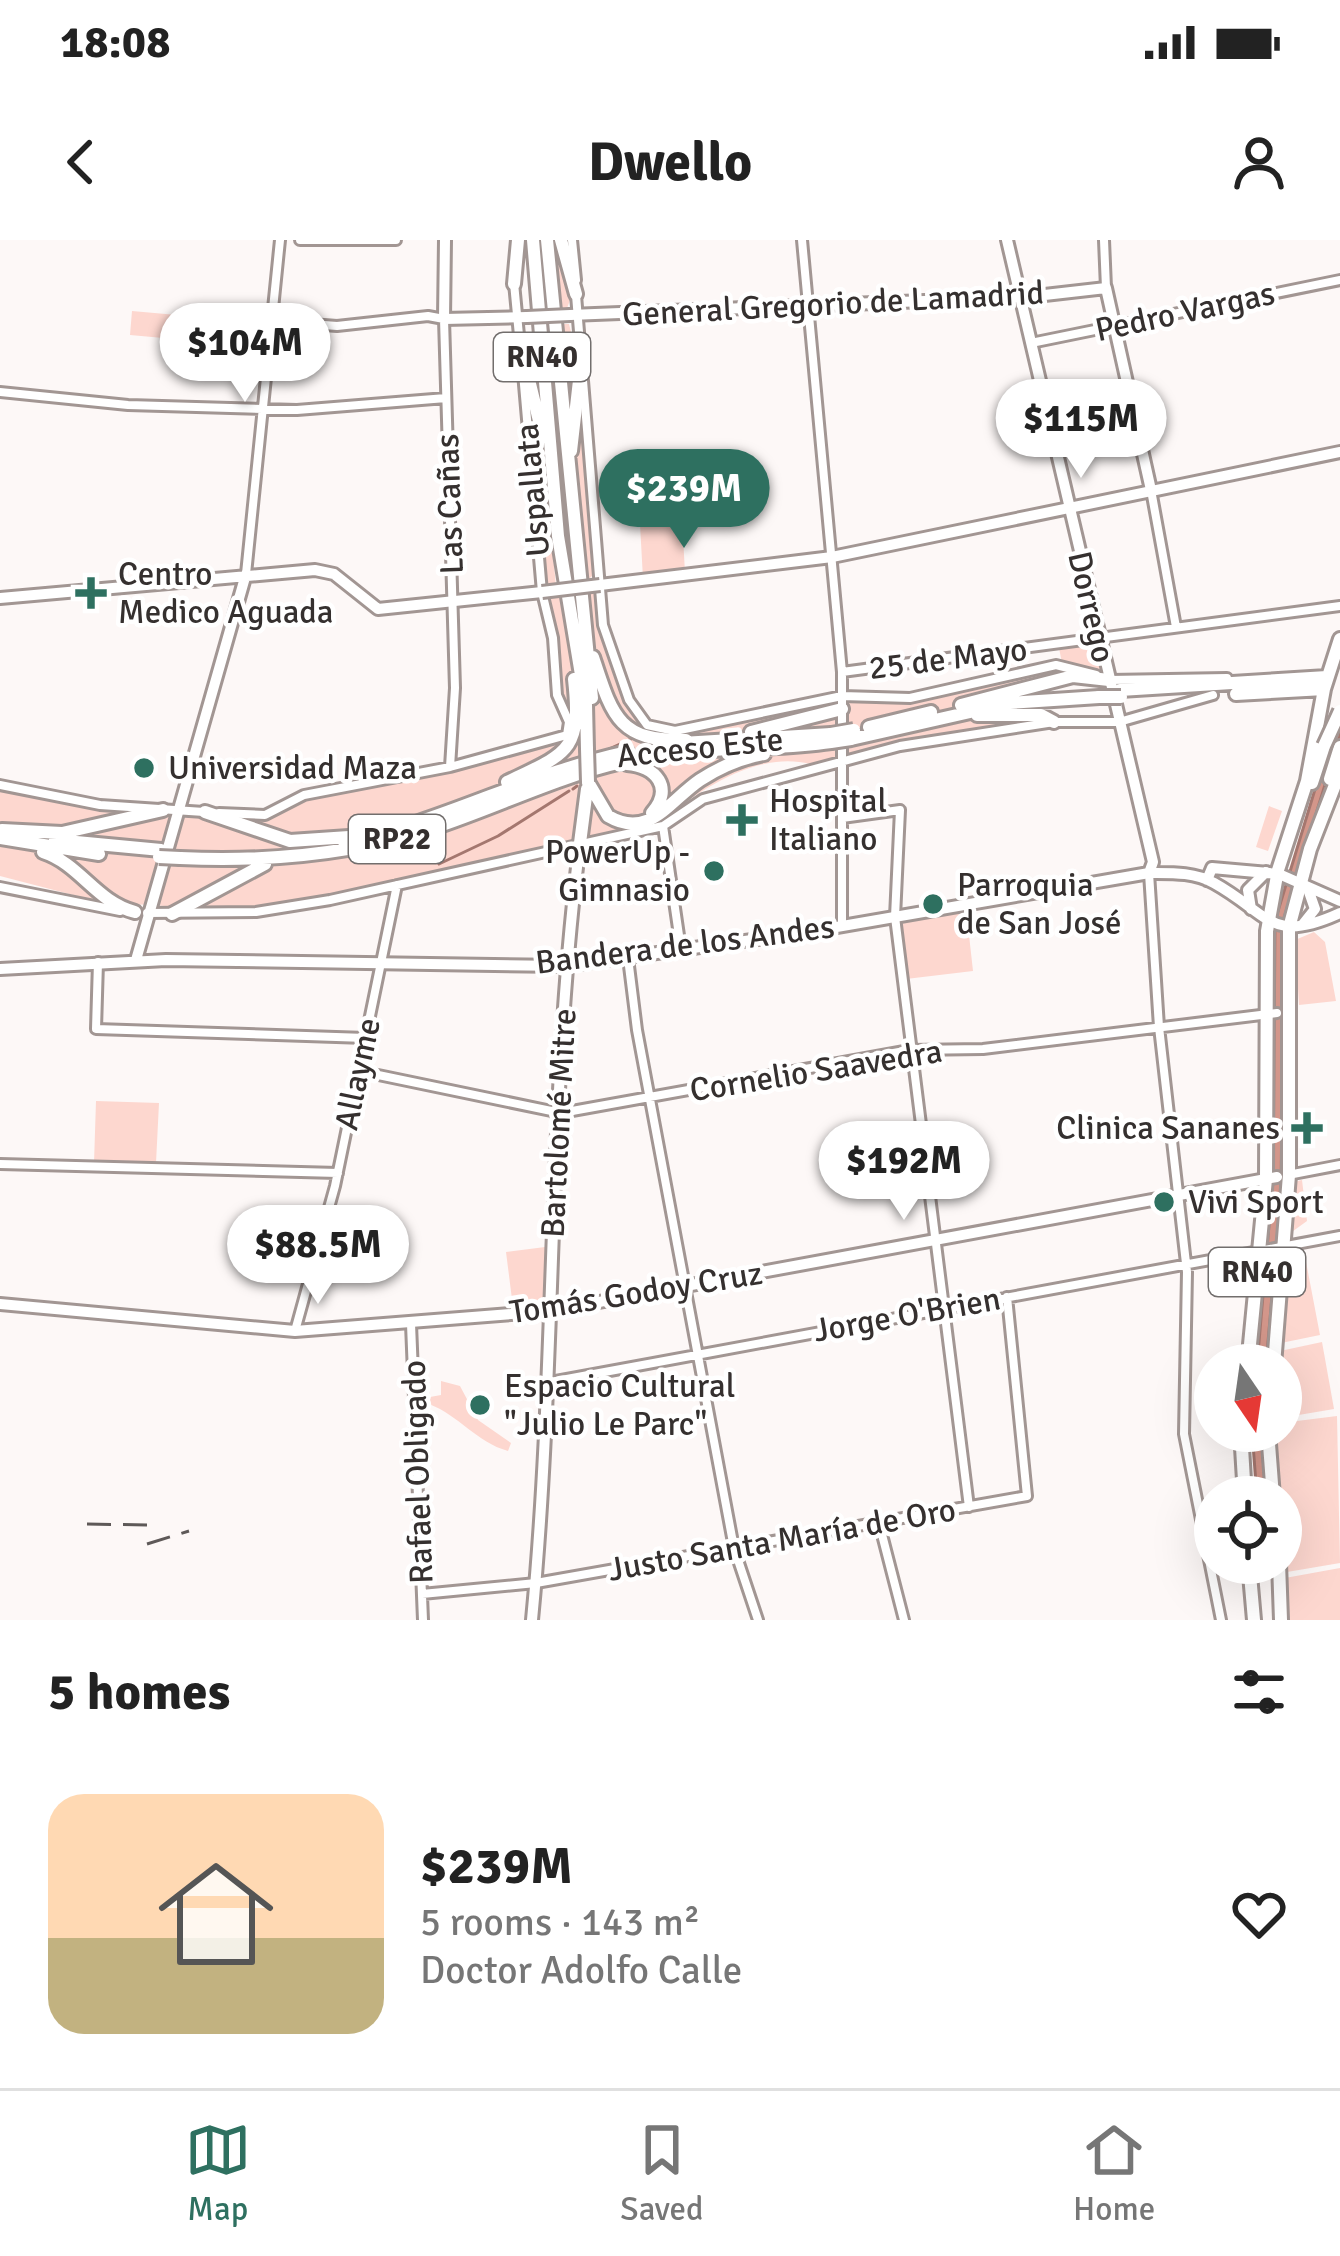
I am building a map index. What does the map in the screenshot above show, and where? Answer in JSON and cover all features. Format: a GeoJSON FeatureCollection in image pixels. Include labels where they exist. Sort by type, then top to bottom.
{"type":"FeatureCollection","features":[{"type":"Feature","properties":{"kind":"highway"},"geometry":{"type":"LineString","coordinates":[[514,284],[515,240]]}},
{"type":"Feature","properties":{"kind":"highway","name":"RN40"},"geometry":{"type":"LineString","coordinates":[[532,240],[569,624],[590,749]]}},
{"type":"Feature","properties":{"kind":"highway","name":"RN40"},"geometry":{"type":"LineString","coordinates":[[547,240],[585,631],[590,781]]}},
{"type":"Feature","properties":{"kind":"highway"},"geometry":{"type":"LineString","coordinates":[[561,240],[576,294]]}},
{"type":"Feature","properties":{"kind":"highway"},"geometry":{"type":"LineString","coordinates":[[520,343],[552,473]]}},
{"type":"Feature","properties":{"kind":"highway"},"geometry":{"type":"LineString","coordinates":[[571,506],[582,354]]}},
{"type":"Feature","properties":{"kind":"highway"},"geometry":{"type":"LineString","coordinates":[[172,914],[259,866],[392,836],[568,749],[578,727],[569,624]]}},
{"type":"Feature","properties":{"kind":"highway"},"geometry":{"type":"LineString","coordinates":[[585,631],[605,692],[625,727],[650,741],[699,741]]}},
{"type":"Feature","properties":{"kind":"highway"},"geometry":{"type":"LineString","coordinates":[[1212,691],[1275,678],[1300,682],[1329,700],[1340,639]]}},
{"type":"Feature","properties":{"kind":"highway"},"geometry":{"type":"LineString","coordinates":[[1300,682],[1321,670],[1334,655]]}},
{"type":"Feature","properties":{"kind":"highway","name":"Acceso Este"},"geometry":{"type":"LineString","coordinates":[[2,834],[170,854],[278,858],[392,836],[602,766],[688,750],[806,746],[1026,693],[1212,691],[1300,682],[1329,700]]}},
{"type":"Feature","properties":{"kind":"highway","name":"Acceso Este"},"geometry":{"type":"LineString","coordinates":[[170,854],[278,850],[392,836],[571,766],[699,741],[894,730],[1019,701],[1110,691]]}},
{"type":"Feature","properties":{"kind":"highway","name":"RN40"},"geometry":{"type":"LineString","coordinates":[[1274,1344],[1272,1248],[1288,1056],[1288,990],[1278,925],[1324,746],[1329,700]]}},
{"type":"Feature","properties":{"kind":"highway","name":"RN40"},"geometry":{"type":"LineString","coordinates":[[1252,1344],[1272,1248],[1277,1177],[1272,1014],[1278,925],[1329,700]]}},
{"type":"Feature","properties":{"kind":"highway"},"geometry":{"type":"LineString","coordinates":[[717,740],[842,703]]}},
{"type":"Feature","properties":{"kind":"highway"},"geometry":{"type":"LineString","coordinates":[[894,730],[972,716],[1041,715],[1054,722]]}},
{"type":"Feature","properties":{"kind":"highway"},"geometry":{"type":"LineString","coordinates":[[590,781],[608,817],[638,824],[654,820],[695,784],[732,763],[806,746]]}},
{"type":"Feature","properties":{"kind":"highway","name":"RN40"},"geometry":{"type":"LineString","coordinates":[[1310,849],[1340,749]]}},
{"type":"Feature","properties":{"kind":"highway"},"geometry":{"type":"LineString","coordinates":[[590,781],[600,800],[620,817],[642,818],[659,806],[663,788],[654,772],[633,764],[602,766]]}},
{"type":"Feature","properties":{"kind":"highway","name":"RN40"},"geometry":{"type":"LineString","coordinates":[[1287,877],[1310,849],[1340,772]]}},
{"type":"Feature","properties":{"kind":"highway"},"geometry":{"type":"LineString","coordinates":[[580,843],[590,781]]}},
{"type":"Feature","properties":{"kind":"highway"},"geometry":{"type":"LineString","coordinates":[[2,834],[62,833],[163,810]]}},
{"type":"Feature","properties":{"kind":"highway"},"geometry":{"type":"LineString","coordinates":[[205,812],[290,841],[374,836]]}},
{"type":"Feature","properties":{"kind":"highway"},"geometry":{"type":"LineString","coordinates":[[2,834],[57,857],[113,905],[135,912]]}},
{"type":"Feature","properties":{"kind":"highway"},"geometry":{"type":"LineString","coordinates":[[1288,990],[1301,1010]]}},
{"type":"Feature","properties":{"kind":"highway"},"geometry":{"type":"LineString","coordinates":[[1288,1056],[1301,1041]]}},
{"type":"Feature","properties":{"kind":"highway"},"geometry":{"type":"LineString","coordinates":[[1251,1584],[1254,1620]]}},
{"type":"Feature","properties":{"kind":"highway"},"geometry":{"type":"LineString","coordinates":[[1280,1584],[1281,1620]]}},
{"type":"Feature","properties":{"kind":"main road","name":"Las Cañas"},"geometry":{"type":"LineString","coordinates":[[445,240],[445,320]]}},
{"type":"Feature","properties":{"kind":"main road","name":"Dorrego"},"geometry":{"type":"LineString","coordinates":[[1007,240],[1153,862],[1149,873]]}},
{"type":"Feature","properties":{"kind":"main road","name":"General Gregorio de Lamadrid"},"geometry":{"type":"LineString","coordinates":[[445,320],[1106,288]]}},
{"type":"Feature","properties":{"kind":"main road"},"geometry":{"type":"LineString","coordinates":[[1106,288],[1151,490]]}},
{"type":"Feature","properties":{"kind":"main road"},"geometry":{"type":"LineString","coordinates":[[0,598],[246,574],[328,572],[378,609],[453,603],[832,557],[1340,452]]}},
{"type":"Feature","properties":{"kind":"main road"},"geometry":{"type":"LineString","coordinates":[[136,960],[170,854],[246,574]]}},
{"type":"Feature","properties":{"kind":"main road","name":"Acceso Este"},"geometry":{"type":"LineString","coordinates":[[1329,700],[1340,687]]}},
{"type":"Feature","properties":{"kind":"main road","name":"Bartolomé Mitre"},"geometry":{"type":"LineString","coordinates":[[532,1620],[561,1113],[562,966],[580,843]]}},
{"type":"Feature","properties":{"kind":"main road","name":"Bandera de los Andes"},"geometry":{"type":"LineString","coordinates":[[0,969],[136,960],[562,966],[842,926],[1149,873],[1287,877],[1340,901]]}},
{"type":"Feature","properties":{"kind":"main road"},"geometry":{"type":"LineString","coordinates":[[1210,874],[1278,925],[1340,913]]}},
{"type":"Feature","properties":{"kind":"main road"},"geometry":{"type":"LineString","coordinates":[[1287,877],[1315,909],[1278,925],[1252,891],[1287,877]]}},
{"type":"Feature","properties":{"kind":"main road","name":"Tomás Godoy Cruz"},"geometry":{"type":"LineString","coordinates":[[0,1304],[295,1331],[547,1311],[1277,1177]]}},
{"type":"Feature","properties":{"kind":"street"},"geometry":{"type":"LineString","coordinates":[[246,574],[280,240]]}},
{"type":"Feature","properties":{"kind":"street"},"geometry":{"type":"LineString","coordinates":[[300,240],[396,240]]}},
{"type":"Feature","properties":{"kind":"street"},"geometry":{"type":"LineString","coordinates":[[572,240],[573,315],[582,354],[605,638],[629,700],[652,728],[675,731],[842,703],[910,698],[1056,665],[1110,691],[1275,678]]}},
{"type":"Feature","properties":{"kind":"street"},"geometry":{"type":"LineString","coordinates":[[802,240],[842,672],[842,926]]}},
{"type":"Feature","properties":{"kind":"street"},"geometry":{"type":"LineString","coordinates":[[1104,240],[1106,288]]}},
{"type":"Feature","properties":{"kind":"street","name":"Pedro Vargas"},"geometry":{"type":"LineString","coordinates":[[1030,343],[1340,280]]}},
{"type":"Feature","properties":{"kind":"street","name":"Uspallata"},"geometry":{"type":"LineString","coordinates":[[449,767],[566,735],[568,722],[557,695],[553,638],[542,592],[520,343],[522,317],[514,284]]}},
{"type":"Feature","properties":{"kind":"street","name":"General Gregorio de Lamadrid"},"geometry":{"type":"LineString","coordinates":[[272,321],[337,326],[428,316],[445,320]]}},
{"type":"Feature","properties":{"kind":"street","name":"Las Cañas"},"geometry":{"type":"LineString","coordinates":[[445,320],[453,603],[449,767]]}},
{"type":"Feature","properties":{"kind":"street"},"geometry":{"type":"LineString","coordinates":[[0,392],[128,405],[329,410],[446,398]]}},
{"type":"Feature","properties":{"kind":"street"},"geometry":{"type":"LineString","coordinates":[[1151,490],[1176,627]]}},
{"type":"Feature","properties":{"kind":"street","name":"25 de Mayo"},"geometry":{"type":"LineString","coordinates":[[842,672],[1340,606]]}},
{"type":"Feature","properties":{"kind":"street"},"geometry":{"type":"LineString","coordinates":[[0,887],[80,906],[135,912],[256,912],[663,826],[703,799],[900,746],[1054,722],[1119,722],[1212,691]]}},
{"type":"Feature","properties":{"kind":"street"},"geometry":{"type":"LineString","coordinates":[[0,785],[163,810],[265,815],[304,795],[449,767]]}},
{"type":"Feature","properties":{"kind":"street"},"geometry":{"type":"LineString","coordinates":[[842,818],[900,810],[895,917],[970,1508]]}},
{"type":"Feature","properties":{"kind":"street"},"geometry":{"type":"LineString","coordinates":[[663,826],[681,950]]}},
{"type":"Feature","properties":{"kind":"street"},"geometry":{"type":"LineString","coordinates":[[1149,873],[1159,1028],[1186,1264],[1184,1434],[1221,1620]]}},
{"type":"Feature","properties":{"kind":"street","name":"Allayme"},"geometry":{"type":"LineString","coordinates":[[295,1331],[338,1173],[397,885]]}},
{"type":"Feature","properties":{"kind":"street"},"geometry":{"type":"LineString","coordinates":[[628,958],[734,1548],[758,1620]]}},
{"type":"Feature","properties":{"kind":"street"},"geometry":{"type":"LineString","coordinates":[[98,962],[96,1029],[366,1037]]}},
{"type":"Feature","properties":{"kind":"street","name":"Cornelio Saavedra"},"geometry":{"type":"LineString","coordinates":[[359,1071],[561,1113],[910,1050],[983,1049],[1272,1014]]}},
{"type":"Feature","properties":{"kind":"street"},"geometry":{"type":"LineString","coordinates":[[0,1164],[338,1173]]}},
{"type":"Feature","properties":{"kind":"street"},"geometry":{"type":"LineString","coordinates":[[1277,1177],[1340,1166]]}},
{"type":"Feature","properties":{"kind":"street","name":"Jorge O'Brien"},"geometry":{"type":"LineString","coordinates":[[544,1383],[1340,1236]]}},
{"type":"Feature","properties":{"kind":"street","name":"Justo Santa María de Oro"},"geometry":{"type":"LineString","coordinates":[[422,1594],[536,1583],[1027,1496],[1007,1297]]}},
{"type":"Feature","properties":{"kind":"street","name":"Rafael Obligado"},"geometry":{"type":"LineString","coordinates":[[411,1324],[423,1620]]}},
{"type":"Feature","properties":{"kind":"street"},"geometry":{"type":"LineString","coordinates":[[879,1523],[904,1620]]}},
{"type":"Feature","properties":{"kind":"shaded area"},"geometry":{"type":"Polygon","coordinates":[[[552,240],[559,240],[573,292],[566,311],[559,312],[552,240]]]}},
{"type":"Feature","properties":{"kind":"shaded area"},"geometry":{"type":"Polygon","coordinates":[[[132,311],[199,317],[196,341],[130,335],[132,311]]]}},
{"type":"Feature","properties":{"kind":"shaded area"},"geometry":{"type":"Polygon","coordinates":[[[560,324],[569,324],[578,360],[569,438],[560,324]]]}},
{"type":"Feature","properties":{"kind":"shaded area"},"geometry":{"type":"Polygon","coordinates":[[[586,390],[595,573],[585,583],[573,450],[586,390]]]}},
{"type":"Feature","properties":{"kind":"shaded area"},"geometry":{"type":"Polygon","coordinates":[[[528,394],[543,451],[556,586],[550,587],[544,574],[528,394]]]}},
{"type":"Feature","properties":{"kind":"shaded area"},"geometry":{"type":"Polygon","coordinates":[[[682,518],[685,573],[643,579],[640,524],[682,518]]]}},
{"type":"Feature","properties":{"kind":"shaded area"},"geometry":{"type":"Polygon","coordinates":[[[597,590],[607,654],[624,698],[650,730],[668,737],[841,699],[905,702],[1067,668],[1081,673],[974,696],[980,718],[1045,719],[900,744],[820,767],[798,762],[755,766],[714,784],[660,822],[329,897],[230,910],[100,902],[0,876],[0,789],[105,810],[260,818],[300,800],[563,743],[568,738],[550,596],[597,590]]]}},
{"type":"Feature","properties":{"kind":"shaded area"},"geometry":{"type":"Polygon","coordinates":[[[1097,643],[1104,674],[1062,663],[1059,648],[1097,643]]]}},
{"type":"Feature","properties":{"kind":"shaded area"},"geometry":{"type":"Polygon","coordinates":[[[1340,707],[1340,736],[1284,918],[1281,1194],[1268,1344],[1259,1344],[1273,1178],[1275,921],[1340,707]]]}},
{"type":"Feature","properties":{"kind":"shaded area"},"geometry":{"type":"Polygon","coordinates":[[[1269,806],[1282,811],[1268,851],[1256,847],[1269,806]]]}},
{"type":"Feature","properties":{"kind":"shaded area"},"geometry":{"type":"Polygon","coordinates":[[[966,908],[973,971],[906,979],[899,920],[966,908]]]}},
{"type":"Feature","properties":{"kind":"shaded area"},"geometry":{"type":"Polygon","coordinates":[[[1314,932],[1325,942],[1336,1001],[1299,1005],[1295,940],[1314,932]]]}},
{"type":"Feature","properties":{"kind":"shaded area"},"geometry":{"type":"Polygon","coordinates":[[[96,1101],[159,1103],[156,1163],[94,1163],[96,1101]]]}},
{"type":"Feature","properties":{"kind":"shaded area"},"geometry":{"type":"Polygon","coordinates":[[[1302,1180],[1307,1221],[1289,1234],[1293,1182],[1302,1180]]]}},
{"type":"Feature","properties":{"kind":"shaded area"},"geometry":{"type":"Polygon","coordinates":[[[1303,1246],[1320,1335],[1281,1343],[1289,1248],[1303,1246]]]}},
{"type":"Feature","properties":{"kind":"shaded area"},"geometry":{"type":"Polygon","coordinates":[[[545,1247],[550,1251],[544,1302],[513,1307],[506,1252],[545,1247]]]}},
{"type":"Feature","properties":{"kind":"shaded area"},"geometry":{"type":"Polygon","coordinates":[[[1322,1342],[1334,1409],[1302,1414],[1302,1346],[1322,1342]]]}},
{"type":"Feature","properties":{"kind":"shaded area"},"geometry":{"type":"Polygon","coordinates":[[[441,1381],[460,1386],[478,1420],[511,1443],[508,1451],[429,1404],[430,1397],[441,1395],[441,1381]]]}},
{"type":"Feature","properties":{"kind":"shaded area"},"geometry":{"type":"Polygon","coordinates":[[[1337,1416],[1340,1563],[1302,1569],[1302,1476],[1277,1476],[1274,1452],[1302,1452],[1302,1420],[1337,1416]]]}},
{"type":"Feature","properties":{"kind":"shaded area"},"geometry":{"type":"Polygon","coordinates":[[[1254,1452],[1263,1452],[1264,1476],[1255,1476],[1254,1452]]]}},
{"type":"Feature","properties":{"kind":"shaded area"},"geometry":{"type":"Polygon","coordinates":[[[1340,1568],[1340,1620],[1285,1620],[1285,1584],[1302,1584],[1302,1575],[1340,1568]]]}},
{"type":"Feature","properties":{"kind":"waterway"},"geometry":{"type":"LineString","coordinates":[[609,749],[631,739]]}},
{"type":"Feature","properties":{"kind":"waterway"},"geometry":{"type":"LineString","coordinates":[[573,789],[577,786]]}},
{"type":"Feature","properties":{"kind":"waterway"},"geometry":{"type":"LineString","coordinates":[[439,864],[498,836],[569,791]]}},
{"type":"Feature","properties":{"kind":"railway"},"geometry":{"type":"LineString","coordinates":[[87,1524],[150,1525]]}},
{"type":"Feature","properties":{"kind":"railway"},"geometry":{"type":"LineString","coordinates":[[147,1544],[189,1531]]}},
{"type":"Feature","properties":{"kind":"place","name":"Centro Medico Aguada"},"geometry":{"type":"Point","coordinates":[91,593]}},
{"type":"Feature","properties":{"kind":"place","name":"Universidad Maza"},"geometry":{"type":"Point","coordinates":[144,768]}},
{"type":"Feature","properties":{"kind":"place","name":"Hospital Italiano"},"geometry":{"type":"Point","coordinates":[742,820]}},
{"type":"Feature","properties":{"kind":"place","name":"PowerUp - Gimnasio"},"geometry":{"type":"Point","coordinates":[714,871]}},
{"type":"Feature","properties":{"kind":"place","name":"Parroquia de San José"},"geometry":{"type":"Point","coordinates":[933,904]}},
{"type":"Feature","properties":{"kind":"place","name":"Clinica Sananes"},"geometry":{"type":"Point","coordinates":[1307,1128]}},
{"type":"Feature","properties":{"kind":"place","name":"Vivi Sport"},"geometry":{"type":"Point","coordinates":[1164,1202]}},
{"type":"Feature","properties":{"kind":"place","name":"Espacio Cultural \"Julio Le Parc\""},"geometry":{"type":"Point","coordinates":[480,1405]}}]}
